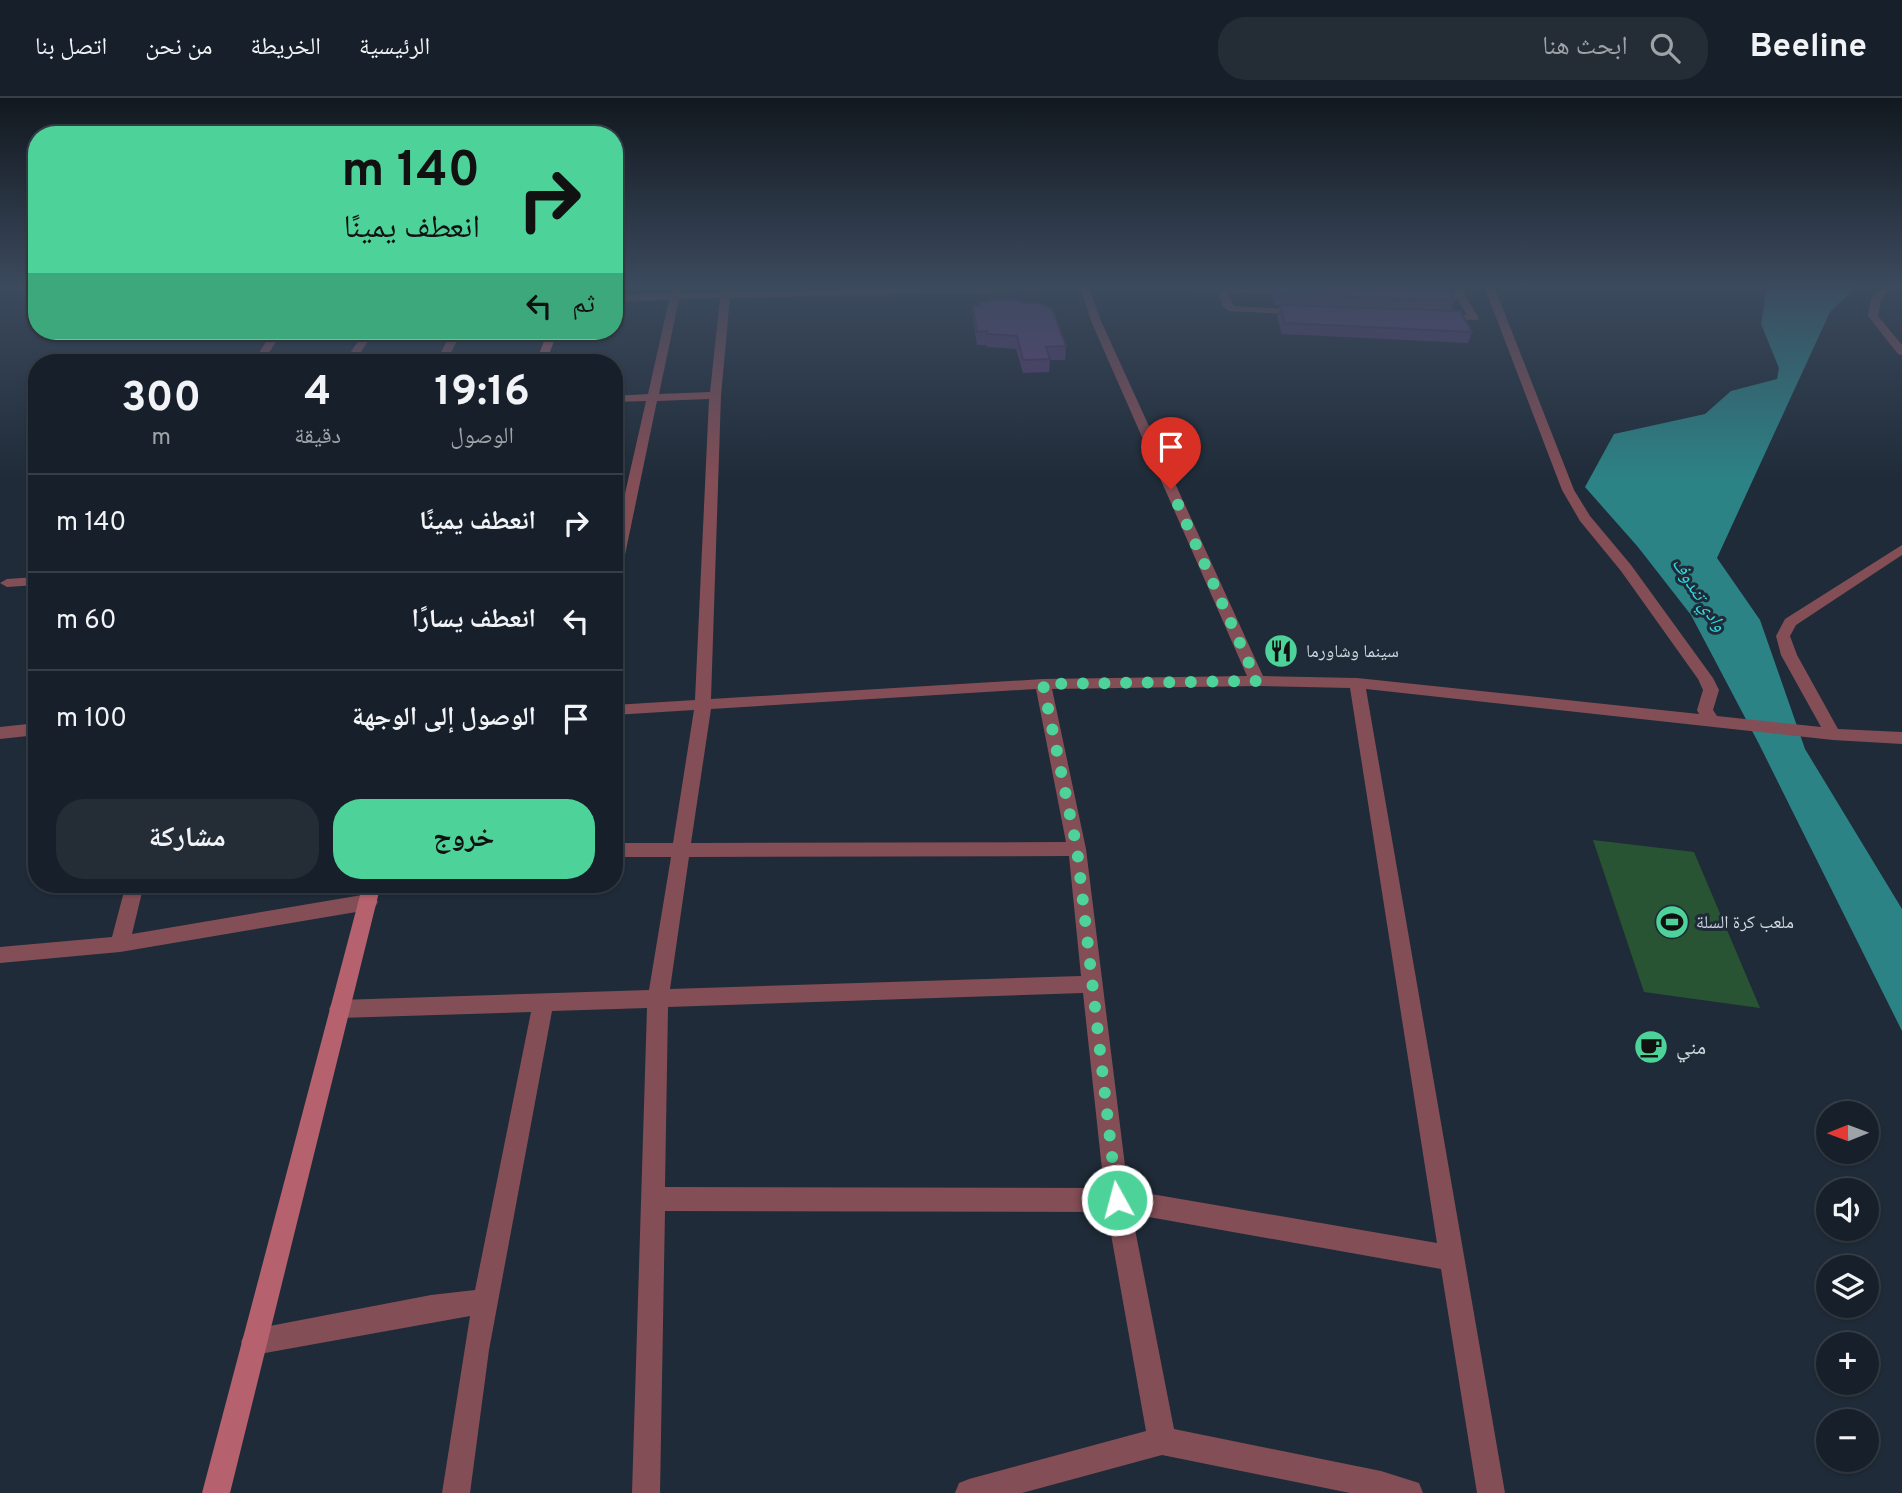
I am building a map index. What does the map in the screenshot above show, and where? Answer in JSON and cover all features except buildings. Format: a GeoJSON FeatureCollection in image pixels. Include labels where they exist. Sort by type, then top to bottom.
{"type":"FeatureCollection","features":[{"type":"Feature","properties":{"kind":"main road"},"geometry":{"type":"LineString","coordinates":[[216,1493],[370,893]]}},
{"type":"Feature","properties":{"kind":"street"},"geometry":{"type":"LineString","coordinates":[[623,533],[663,351]]}},
{"type":"Feature","properties":{"kind":"street"},"geometry":{"type":"LineString","coordinates":[[646,1493],[658,998],[703,706],[715,395],[719,351]]}},
{"type":"Feature","properties":{"kind":"street"},"geometry":{"type":"LineString","coordinates":[[1110,351],[1257,681]]}},
{"type":"Feature","properties":{"kind":"street"},"geometry":{"type":"LineString","coordinates":[[1514,351],[1568,490],[1585,518],[1626,568],[1705,678],[1711,690],[1711,696],[1705,705],[1711,720]]}},
{"type":"Feature","properties":{"kind":"street"},"geometry":{"type":"LineString","coordinates":[[623,399],[715,395]]}},
{"type":"Feature","properties":{"kind":"street"},"geometry":{"type":"LineString","coordinates":[[1833,734],[1789,655],[1783,636],[1790,622],[1902,549]]}},
{"type":"Feature","properties":{"kind":"street"},"geometry":{"type":"LineString","coordinates":[[7,583],[28,582]]}},
{"type":"Feature","properties":{"kind":"street"},"geometry":{"type":"LineString","coordinates":[[623,709],[1043,684],[1257,681],[1357,683],[1833,734],[1902,738]]}},
{"type":"Feature","properties":{"kind":"street"},"geometry":{"type":"LineString","coordinates":[[1357,683],[1490,1493]]}},
{"type":"Feature","properties":{"kind":"street"},"geometry":{"type":"LineString","coordinates":[[1043,684],[1077,849],[1117,1200],[1162,1441]]}},
{"type":"Feature","properties":{"kind":"street"},"geometry":{"type":"LineString","coordinates":[[0,733],[28,730]]}},
{"type":"Feature","properties":{"kind":"street"},"geometry":{"type":"LineString","coordinates":[[623,850],[1077,849]]}},
{"type":"Feature","properties":{"kind":"street"},"geometry":{"type":"LineString","coordinates":[[120,944],[133,893]]}},
{"type":"Feature","properties":{"kind":"street"},"geometry":{"type":"LineString","coordinates":[[0,955],[120,944],[370,893]]}},
{"type":"Feature","properties":{"kind":"street"},"geometry":{"type":"LineString","coordinates":[[339,1009],[1092,984]]}},
{"type":"Feature","properties":{"kind":"street"},"geometry":{"type":"LineString","coordinates":[[456,1493],[486,1301],[543,1002]]}},
{"type":"Feature","properties":{"kind":"street"},"geometry":{"type":"LineString","coordinates":[[653,1199],[1117,1200],[1452,1258]]}},
{"type":"Feature","properties":{"kind":"street"},"geometry":{"type":"LineString","coordinates":[[254,1342],[431,1308],[486,1301]]}},
{"type":"Feature","properties":{"kind":"street"},"geometry":{"type":"LineString","coordinates":[[969,1493],[1162,1441],[1409,1493]]}},
{"type":"Feature","properties":{"kind":"shaded area","name":"ملعب كرة السلة"},"geometry":{"type":"Polygon","coordinates":[[[1593,840],[1694,852],[1760,1008],[1644,992],[1593,840]]]}},
{"type":"Feature","properties":{"kind":"water","name":"وادي تندوف"},"geometry":{"type":"Polygon","coordinates":[[[1772,351],[1812,351],[1717,558],[1760,620],[1805,749],[1902,909],[1902,1031],[1759,744],[1691,615],[1638,547],[1585,487],[1614,434],[1705,414],[1731,391],[1777,379],[1779,368],[1772,351]]]}},
{"type":"Feature","properties":{"kind":"place","name":"سينما وشاورما"},"geometry":{"type":"Point","coordinates":[1281,651]}},
{"type":"Feature","properties":{"kind":"place","name":"ملعب كرة السلة"},"geometry":{"type":"Point","coordinates":[1672,922]}},
{"type":"Feature","properties":{"kind":"place","name":"مني"},"geometry":{"type":"Point","coordinates":[1651,1047]}},
{"type":"Feature","properties":{"kind":"route"},"geometry":{"type":"LineString","coordinates":[[1117,1200],[1077,849],[1043,684],[1257,681],[1171,489]]}}]}
